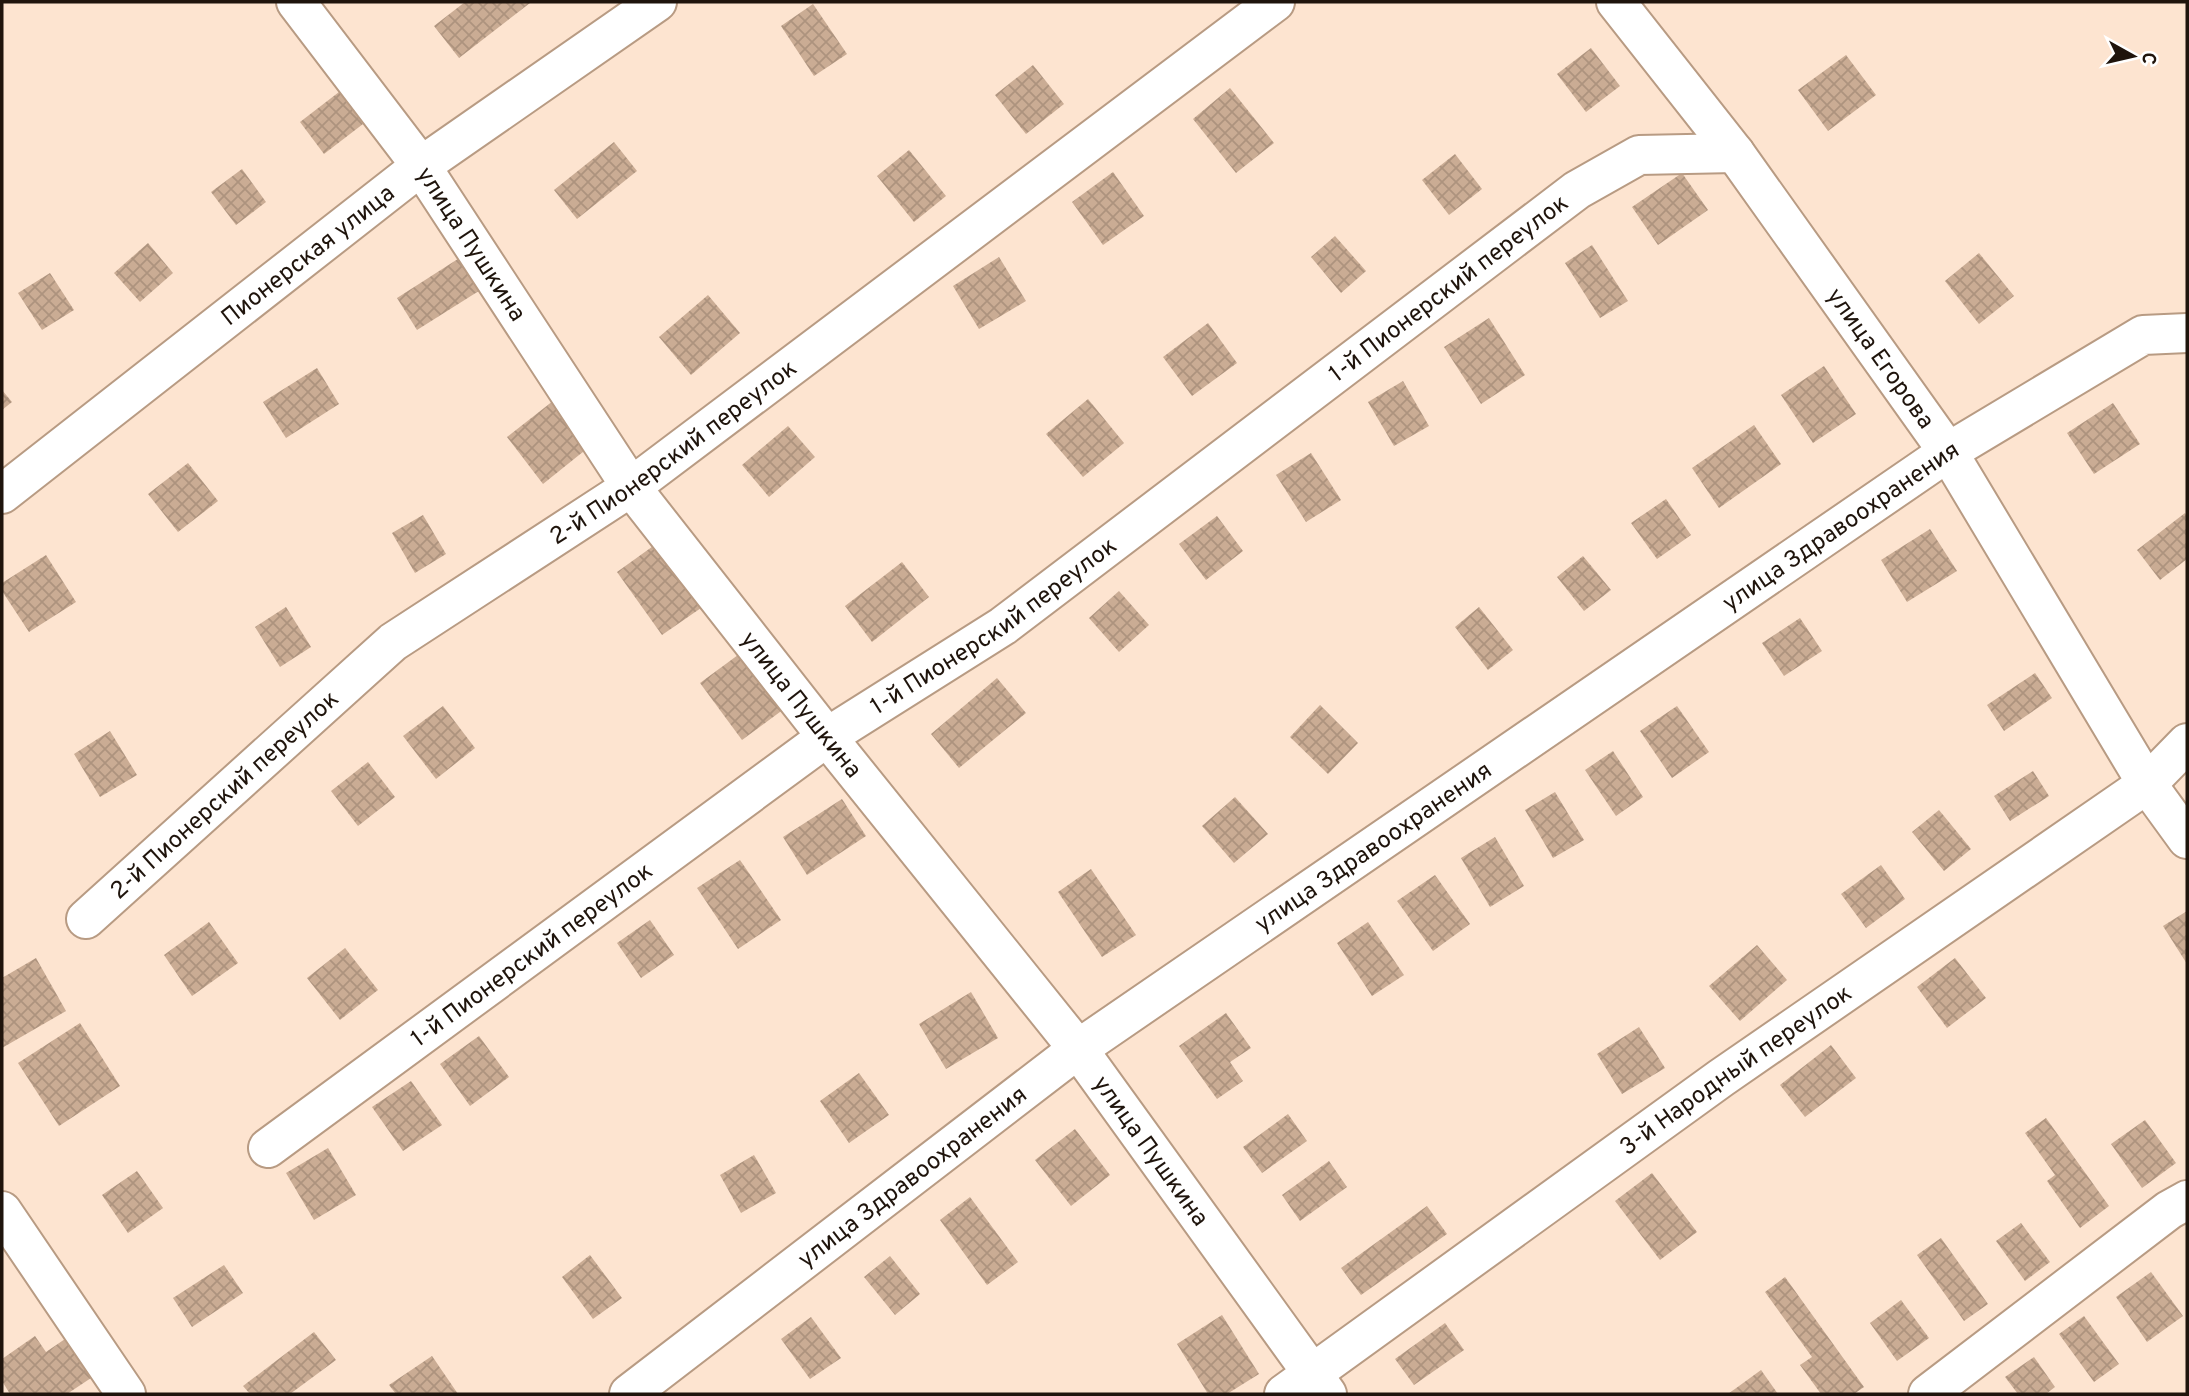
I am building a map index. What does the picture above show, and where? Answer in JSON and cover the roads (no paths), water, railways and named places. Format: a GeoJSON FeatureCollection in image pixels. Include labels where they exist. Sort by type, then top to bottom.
{"type":"FeatureCollection","features":[{"type":"Feature","properties":{"kind":"street","name":"улица Пушкина"},"geometry":{"type":"LineString","coordinates":[[296,2],[421,166],[631,487],[827,737],[1078,1049],[1308,1387]]}},
{"type":"Feature","properties":{"kind":"street","name":"Пионерская улица"},"geometry":{"type":"LineString","coordinates":[[2,495],[421,166],[657,2]]}},
{"type":"Feature","properties":{"kind":"street","name":"2-й Пионерский переулок"},"geometry":{"type":"LineString","coordinates":[[86,919],[393,642],[631,487],[1275,2]]}},
{"type":"Feature","properties":{"kind":"street","name":"улица Егорова"},"geometry":{"type":"LineString","coordinates":[[1616,2],[1735,153],[1948,452],[2147,784],[2187,839]]}},
{"type":"Feature","properties":{"kind":"street","name":"1-й Пионерский переулок"},"geometry":{"type":"LineString","coordinates":[[268,1148],[827,737],[1003,626],[1577,190],[1639,155],[1735,153]]}},
{"type":"Feature","properties":{"kind":"street","name":"улица Здравоохранения"},"geometry":{"type":"LineString","coordinates":[[629,1394],[1078,1049],[1948,452],[2143,335],[2187,333]]}},
{"type":"Feature","properties":{"kind":"street","name":"3-й Народный переулок"},"geometry":{"type":"LineString","coordinates":[[1308,1387],[1721,1078],[2147,784],[2187,743]]}},
{"type":"Feature","properties":{"kind":"street"},"geometry":{"type":"LineString","coordinates":[[1928,1394],[2169,1210],[2187,1200]]}},
{"type":"Feature","properties":{"kind":"street"},"geometry":{"type":"LineString","coordinates":[[2,1211],[126,1394]]}}]}
